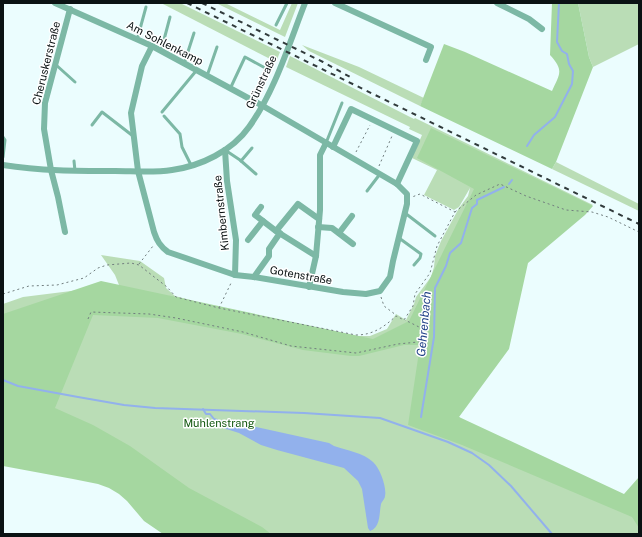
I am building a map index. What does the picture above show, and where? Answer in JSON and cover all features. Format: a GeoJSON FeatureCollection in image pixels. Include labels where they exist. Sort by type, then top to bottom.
{"type":"FeatureCollection","features":[{"type":"Feature","properties":{"kind":"street","name":"Am Sohlenkamp"},"geometry":{"type":"LineString","coordinates":[[55,3],[152,46],[263,106]]}},
{"type":"Feature","properties":{"kind":"street","name":"Grünstraße"},"geometry":{"type":"LineString","coordinates":[[3,165],[75,171],[172,170],[209,159],[226,150],[249,128],[263,106],[278,73],[305,3]]}},
{"type":"Feature","properties":{"kind":"street"},"geometry":{"type":"LineString","coordinates":[[334,3],[431,47],[426,60]]}},
{"type":"Feature","properties":{"kind":"street"},"geometry":{"type":"LineString","coordinates":[[497,3],[529,19],[542,29]]}},
{"type":"Feature","properties":{"kind":"street","name":"Cheruskerstraße"},"geometry":{"type":"LineString","coordinates":[[50,170],[44,129],[45,103],[70,9]]}},
{"type":"Feature","properties":{"kind":"street"},"geometry":{"type":"LineString","coordinates":[[152,46],[142,66],[131,113],[138,171],[157,241]]}},
{"type":"Feature","properties":{"kind":"street"},"geometry":{"type":"LineString","coordinates":[[263,106],[397,184],[407,194],[407,204],[390,277],[380,291]]}},
{"type":"Feature","properties":{"kind":"street"},"geometry":{"type":"LineString","coordinates":[[333,147],[351,109],[417,141],[397,184]]}},
{"type":"Feature","properties":{"kind":"street"},"geometry":{"type":"LineString","coordinates":[[309,287],[316,256],[319,219],[320,155],[326,143]]}},
{"type":"Feature","properties":{"kind":"street","name":"Kimbernstraße"},"geometry":{"type":"LineString","coordinates":[[226,150],[227,181],[236,240],[236,275]]}},
{"type":"Feature","properties":{"kind":"street"},"geometry":{"type":"LineString","coordinates":[[50,170],[58,197],[65,232]]}},
{"type":"Feature","properties":{"kind":"street"},"geometry":{"type":"LineString","coordinates":[[254,277],[269,256],[269,248],[278,232],[298,204],[319,219]]}},
{"type":"Feature","properties":{"kind":"street"},"geometry":{"type":"LineString","coordinates":[[261,207],[255,215],[278,232],[316,256]]}},
{"type":"Feature","properties":{"kind":"street"},"geometry":{"type":"LineString","coordinates":[[339,233],[352,216]]}},
{"type":"Feature","properties":{"kind":"street"},"geometry":{"type":"LineString","coordinates":[[248,240],[263,221]]}},
{"type":"Feature","properties":{"kind":"street"},"geometry":{"type":"LineString","coordinates":[[318,227],[332,228],[353,244]]}},
{"type":"Feature","properties":{"kind":"street","name":"Gotenstraße"},"geometry":{"type":"LineString","coordinates":[[157,241],[168,252],[236,275],[343,292],[366,294],[380,291]]}},
{"type":"Feature","properties":{"kind":"lane"},"geometry":{"type":"LineString","coordinates":[[276,25],[287,3]]}},
{"type":"Feature","properties":{"kind":"lane"},"geometry":{"type":"LineString","coordinates":[[137,40],[146,7]]}},
{"type":"Feature","properties":{"kind":"lane"},"geometry":{"type":"LineString","coordinates":[[161,51],[170,17]]}},
{"type":"Feature","properties":{"kind":"lane"},"geometry":{"type":"LineString","coordinates":[[184,64],[194,32]]}},
{"type":"Feature","properties":{"kind":"lane"},"geometry":{"type":"LineString","coordinates":[[207,76],[217,47]]}},
{"type":"Feature","properties":{"kind":"lane"},"geometry":{"type":"LineString","coordinates":[[230,89],[245,57],[267,68]]}},
{"type":"Feature","properties":{"kind":"lane"},"geometry":{"type":"LineString","coordinates":[[56,64],[75,82]]}},
{"type":"Feature","properties":{"kind":"lane"},"geometry":{"type":"LineString","coordinates":[[190,165],[182,148],[180,134],[163,114],[196,71]]}},
{"type":"Feature","properties":{"kind":"lane"},"geometry":{"type":"LineString","coordinates":[[326,143],[342,103]]}},
{"type":"Feature","properties":{"kind":"lane"},"geometry":{"type":"LineString","coordinates":[[92,125],[102,112],[133,136]]}},
{"type":"Feature","properties":{"kind":"lane"},"geometry":{"type":"LineString","coordinates":[[3,137],[5,140],[3,157]]}},
{"type":"Feature","properties":{"kind":"lane"},"geometry":{"type":"LineString","coordinates":[[241,161],[252,148]]}},
{"type":"Feature","properties":{"kind":"lane"},"geometry":{"type":"LineString","coordinates":[[226,150],[256,174]]}},
{"type":"Feature","properties":{"kind":"lane"},"geometry":{"type":"LineString","coordinates":[[74,161],[75,171]]}},
{"type":"Feature","properties":{"kind":"lane"},"geometry":{"type":"LineString","coordinates":[[367,191],[378,173]]}},
{"type":"Feature","properties":{"kind":"lane"},"geometry":{"type":"LineString","coordinates":[[405,213],[435,236]]}},
{"type":"Feature","properties":{"kind":"lane"},"geometry":{"type":"LineString","coordinates":[[399,238],[420,254],[420,258],[414,265]]}},
{"type":"Feature","properties":{"kind":"path"},"geometry":{"type":"LineString","coordinates":[[353,158],[373,120]]}},
{"type":"Feature","properties":{"kind":"path"},"geometry":{"type":"LineString","coordinates":[[378,173],[395,130]]}},
{"type":"Feature","properties":{"kind":"path"},"geometry":{"type":"LineString","coordinates":[[454,212],[476,195],[496,185],[503,184],[526,196],[566,210],[592,212],[608,217],[639,232]]}},
{"type":"Feature","properties":{"kind":"path"},"geometry":{"type":"LineString","coordinates":[[139,265],[157,241]]}},
{"type":"Feature","properties":{"kind":"path"},"geometry":{"type":"LineString","coordinates":[[219,308],[236,275]]}},
{"type":"Feature","properties":{"kind":"path"},"geometry":{"type":"LineString","coordinates":[[380,291],[384,306],[396,316]]}},
{"type":"Feature","properties":{"kind":"path"},"geometry":{"type":"LineString","coordinates":[[88,320],[92,312],[149,314],[207,324],[291,346],[356,353],[398,344],[421,341],[423,329],[404,320]]}},
{"type":"Feature","properties":{"kind":"green space"},"geometry":{"type":"Polygon","coordinates":[[[161,3],[180,3],[280,52],[276,62],[161,3]]]}},
{"type":"Feature","properties":{"kind":"green space"},"geometry":{"type":"Polygon","coordinates":[[[216,3],[225,3],[280,30],[292,3],[298,3],[285,37],[216,3]]]}},
{"type":"Feature","properties":{"kind":"green space"},"geometry":{"type":"Polygon","coordinates":[[[552,3],[578,3],[589,57],[593,67],[552,169],[420,106],[444,44],[552,91],[559,76],[559,68],[550,55],[552,3]]]}},
{"type":"Feature","properties":{"kind":"green space"},"geometry":{"type":"Polygon","coordinates":[[[578,3],[639,3],[639,44],[593,67],[589,57],[578,3]]]}},
{"type":"Feature","properties":{"kind":"green space"},"geometry":{"type":"Polygon","coordinates":[[[302,45],[359,67],[424,98],[420,106],[309,51],[302,45]]]}},
{"type":"Feature","properties":{"kind":"green space","name":"Mühlenstrang"},"geometry":{"type":"Polygon","coordinates":[[[290,56],[414,119],[415,118],[593,205],[532,251],[458,415],[464,424],[625,496],[639,480],[639,534],[189,534],[125,486],[3,458],[3,304],[23,297],[119,285],[115,275],[101,255],[140,261],[164,278],[166,288],[175,296],[240,313],[347,336],[370,336],[387,329],[396,314],[406,320],[416,297],[431,277],[435,256],[441,241],[459,208],[468,196],[470,188],[459,207],[454,210],[424,195],[437,170],[412,158],[422,135],[409,129],[410,127],[286,67],[290,56]]]}},
{"type":"Feature","properties":{"kind":"green space"},"geometry":{"type":"Polygon","coordinates":[[[431,128],[593,206],[585,215],[528,263],[509,349],[459,417],[624,494],[639,477],[639,528],[632,517],[462,445],[408,425],[420,345],[404,345],[359,356],[351,356],[303,350],[242,334],[158,318],[93,315],[55,408],[93,425],[130,446],[189,488],[262,527],[271,534],[163,534],[144,521],[127,501],[109,488],[98,484],[3,466],[3,314],[101,281],[373,339],[409,321],[474,189],[417,158],[431,128]]]}},
{"type":"Feature","properties":{"kind":"green space"},"geometry":{"type":"Polygon","coordinates":[[[556,162],[639,204],[639,211],[552,169],[556,162]]]}},
{"type":"Feature","properties":{"kind":"water"},"geometry":{"type":"Polygon","coordinates":[[[217,420],[224,420],[329,443],[360,454],[369,459],[376,465],[385,488],[385,497],[381,504],[378,523],[374,529],[370,531],[368,528],[362,489],[358,481],[344,468],[261,445],[239,433],[220,427],[217,420]]]}},
{"type":"Feature","properties":{"kind":"waterway","name":"Gehrenbach"},"geometry":{"type":"LineString","coordinates":[[527,146],[534,135],[555,117],[572,84],[573,71],[569,64],[567,54],[562,51],[557,42],[559,3]]}},
{"type":"Feature","properties":{"kind":"waterway","name":"Gehrenbach"},"geometry":{"type":"LineString","coordinates":[[509,184],[512,180]]}},
{"type":"Feature","properties":{"kind":"waterway","name":"Gehrenbach"},"geometry":{"type":"LineString","coordinates":[[421,417],[434,337],[435,288],[446,266],[450,253],[461,243],[472,208],[477,204],[477,200],[504,187]]}},
{"type":"Feature","properties":{"kind":"waterway","name":"Mühlenstrang"},"geometry":{"type":"LineString","coordinates":[[3,380],[18,386],[124,405],[155,408],[304,413],[380,418],[448,442],[472,453],[489,465],[511,486],[552,534]]}},
{"type":"Feature","properties":{"kind":"waterway"},"geometry":{"type":"LineString","coordinates":[[203,409],[206,414],[210,414],[217,420]]}},
{"type":"Feature","properties":{"kind":"railway"},"geometry":{"type":"LineString","coordinates":[[187,3],[639,224]]}},
{"type":"Feature","properties":{"kind":"railway"},"geometry":{"type":"LineString","coordinates":[[202,3],[323,62],[352,78]]}}]}
